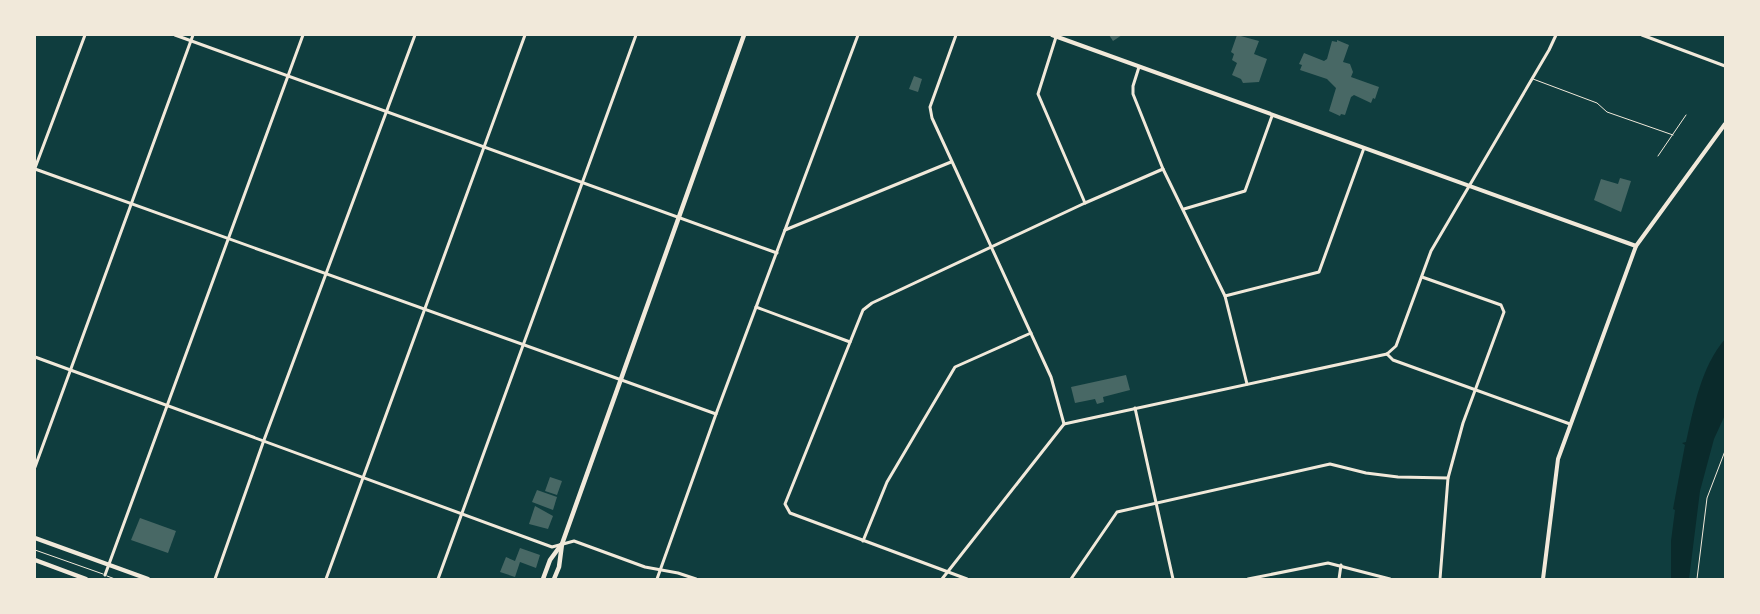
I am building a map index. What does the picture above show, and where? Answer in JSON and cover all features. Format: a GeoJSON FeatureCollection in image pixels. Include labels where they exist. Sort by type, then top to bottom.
{"type":"FeatureCollection","features":[{"type":"Feature","properties":{"kind":"main road"},"geometry":{"type":"LineString","coordinates":[[554,579],[559,567],[562,544],[744,35]]}},
{"type":"Feature","properties":{"kind":"main road"},"geometry":{"type":"LineString","coordinates":[[35,538],[148,579]]}},
{"type":"Feature","properties":{"kind":"main road"},"geometry":{"type":"LineString","coordinates":[[543,579],[550,560],[562,544]]}},
{"type":"Feature","properties":{"kind":"main road"},"geometry":{"type":"LineString","coordinates":[[35,560],[86,579]]}},
{"type":"Feature","properties":{"kind":"street"},"geometry":{"type":"LineString","coordinates":[[84,35],[35,168],[716,414]]}},
{"type":"Feature","properties":{"kind":"street"},"geometry":{"type":"LineString","coordinates":[[175,35],[777,253]]}},
{"type":"Feature","properties":{"kind":"street"},"geometry":{"type":"LineString","coordinates":[[35,467],[193,35]]}},
{"type":"Feature","properties":{"kind":"street"},"geometry":{"type":"LineString","coordinates":[[105,575],[166,404],[303,35]]}},
{"type":"Feature","properties":{"kind":"street"},"geometry":{"type":"LineString","coordinates":[[215,579],[264,440],[415,35]]}},
{"type":"Feature","properties":{"kind":"street"},"geometry":{"type":"LineString","coordinates":[[326,579],[525,35]]}},
{"type":"Feature","properties":{"kind":"street"},"geometry":{"type":"LineString","coordinates":[[438,579],[636,35]]}},
{"type":"Feature","properties":{"kind":"street"},"geometry":{"type":"LineString","coordinates":[[657,579],[716,414],[858,35]]}},
{"type":"Feature","properties":{"kind":"street"},"geometry":{"type":"LineString","coordinates":[[956,35],[930,107],[932,118],[1051,377],[1064,424]]}},
{"type":"Feature","properties":{"kind":"street"},"geometry":{"type":"LineString","coordinates":[[942,579],[1064,424],[1387,354],[1396,346],[1431,251],[1556,35]]}},
{"type":"Feature","properties":{"kind":"street"},"geometry":{"type":"LineString","coordinates":[[1642,35],[1725,66]]}},
{"type":"Feature","properties":{"kind":"street"},"geometry":{"type":"LineString","coordinates":[[1085,203],[1038,94],[1054,36],[1636,246]]}},
{"type":"Feature","properties":{"kind":"street"},"geometry":{"type":"LineString","coordinates":[[1140,67],[1133,86],[1133,94],[1163,169],[1225,296],[1247,384]]}},
{"type":"Feature","properties":{"kind":"street"},"geometry":{"type":"LineString","coordinates":[[1184,209],[1245,191],[1272,116]]}},
{"type":"Feature","properties":{"kind":"street"},"geometry":{"type":"LineString","coordinates":[[1542,579],[1558,459],[1636,246],[1725,124]]}},
{"type":"Feature","properties":{"kind":"street"},"geometry":{"type":"LineString","coordinates":[[1225,296],[1319,272],[1364,148]]}},
{"type":"Feature","properties":{"kind":"street"},"geometry":{"type":"LineString","coordinates":[[785,230],[951,162]]}},
{"type":"Feature","properties":{"kind":"street"},"geometry":{"type":"LineString","coordinates":[[967,579],[790,513],[785,504],[863,310],[872,303],[991,246],[1163,169]]}},
{"type":"Feature","properties":{"kind":"street"},"geometry":{"type":"LineString","coordinates":[[1422,277],[1501,305],[1504,312],[1477,390],[1463,423],[1448,478],[1440,579]]}},
{"type":"Feature","properties":{"kind":"street"},"geometry":{"type":"LineString","coordinates":[[756,307],[850,342]]}},
{"type":"Feature","properties":{"kind":"street"},"geometry":{"type":"LineString","coordinates":[[863,541],[887,482],[955,367],[1031,333]]}},
{"type":"Feature","properties":{"kind":"street"},"geometry":{"type":"LineString","coordinates":[[1387,354],[1393,360],[1570,424]]}},
{"type":"Feature","properties":{"kind":"street"},"geometry":{"type":"LineString","coordinates":[[35,357],[552,547],[574,541],[645,567],[661,569],[696,579]]}},
{"type":"Feature","properties":{"kind":"street"},"geometry":{"type":"LineString","coordinates":[[1135,408],[1173,579]]}},
{"type":"Feature","properties":{"kind":"street"},"geometry":{"type":"LineString","coordinates":[[1071,579],[1117,512],[1330,464],[1366,473],[1398,478],[1448,478]]}},
{"type":"Feature","properties":{"kind":"street"},"geometry":{"type":"LineString","coordinates":[[1248,579],[1328,563],[1390,579]]}},
{"type":"Feature","properties":{"kind":"street"},"geometry":{"type":"LineString","coordinates":[[1339,579],[1341,565]]}},
{"type":"Feature","properties":{"kind":"lane"},"geometry":{"type":"LineString","coordinates":[[1532,79],[1597,103],[1606,112],[1673,134]]}},
{"type":"Feature","properties":{"kind":"lane"},"geometry":{"type":"LineString","coordinates":[[1658,156],[1686,115]]}},
{"type":"Feature","properties":{"kind":"lane"},"geometry":{"type":"LineString","coordinates":[[35,550],[116,579]]}},
{"type":"Feature","properties":{"kind":"path"},"geometry":{"type":"LineString","coordinates":[[1697,579],[1707,498],[1725,451]]}},
{"type":"Feature","properties":{"kind":"water"},"geometry":{"type":"Polygon","coordinates":[[[1725,339],[1725,415],[1714,439],[1700,491],[1689,579],[1671,579],[1671,541],[1675,510],[1673,509],[1685,445],[1682,443],[1686,442],[1704,375],[1725,339]]]}},
{"type":"Feature","properties":{"kind":"building"},"geometry":{"type":"Polygon","coordinates":[[[1109,35],[1122,35],[1113,41],[1109,35]]]}},
{"type":"Feature","properties":{"kind":"building"},"geometry":{"type":"Polygon","coordinates":[[[1237,35],[1259,41],[1254,54],[1267,59],[1259,82],[1243,83],[1241,79],[1232,75],[1237,63],[1232,60],[1234,54],[1231,52],[1237,35]]]}},
{"type":"Feature","properties":{"kind":"building"},"geometry":{"type":"Polygon","coordinates":[[[1337,40],[1349,45],[1343,62],[1350,64],[1353,72],[1351,77],[1379,87],[1375,99],[1373,98],[1371,103],[1354,95],[1351,97],[1345,115],[1341,114],[1340,116],[1329,111],[1336,88],[1327,79],[1300,70],[1302,65],[1299,64],[1304,53],[1324,61],[1327,59],[1332,41],[1337,42],[1337,40]]]}},
{"type":"Feature","properties":{"kind":"building"},"geometry":{"type":"Polygon","coordinates":[[[914,76],[922,79],[918,92],[909,89],[914,76]]]}},
{"type":"Feature","properties":{"kind":"building"},"geometry":{"type":"Polygon","coordinates":[[[1620,178],[1631,181],[1621,212],[1594,200],[1601,179],[1618,184],[1620,178]]]}},
{"type":"Feature","properties":{"kind":"building"},"geometry":{"type":"Polygon","coordinates":[[[1126,375],[1130,390],[1103,397],[1104,402],[1097,404],[1095,399],[1075,403],[1071,387],[1126,375]]]}},
{"type":"Feature","properties":{"kind":"building"},"geometry":{"type":"Polygon","coordinates":[[[550,477],[562,481],[557,495],[545,491],[550,477]]]}},
{"type":"Feature","properties":{"kind":"building"},"geometry":{"type":"Polygon","coordinates":[[[537,490],[557,497],[553,510],[532,502],[537,490]]]}},
{"type":"Feature","properties":{"kind":"building"},"geometry":{"type":"Polygon","coordinates":[[[535,506],[553,516],[548,529],[529,524],[535,506]]]}},
{"type":"Feature","properties":{"kind":"building"},"geometry":{"type":"Polygon","coordinates":[[[140,518],[176,531],[168,553],[131,540],[140,518]]]}},
{"type":"Feature","properties":{"kind":"building"},"geometry":{"type":"Polygon","coordinates":[[[520,548],[540,555],[536,568],[520,562],[515,577],[500,572],[506,557],[515,561],[520,548]]]}}]}
